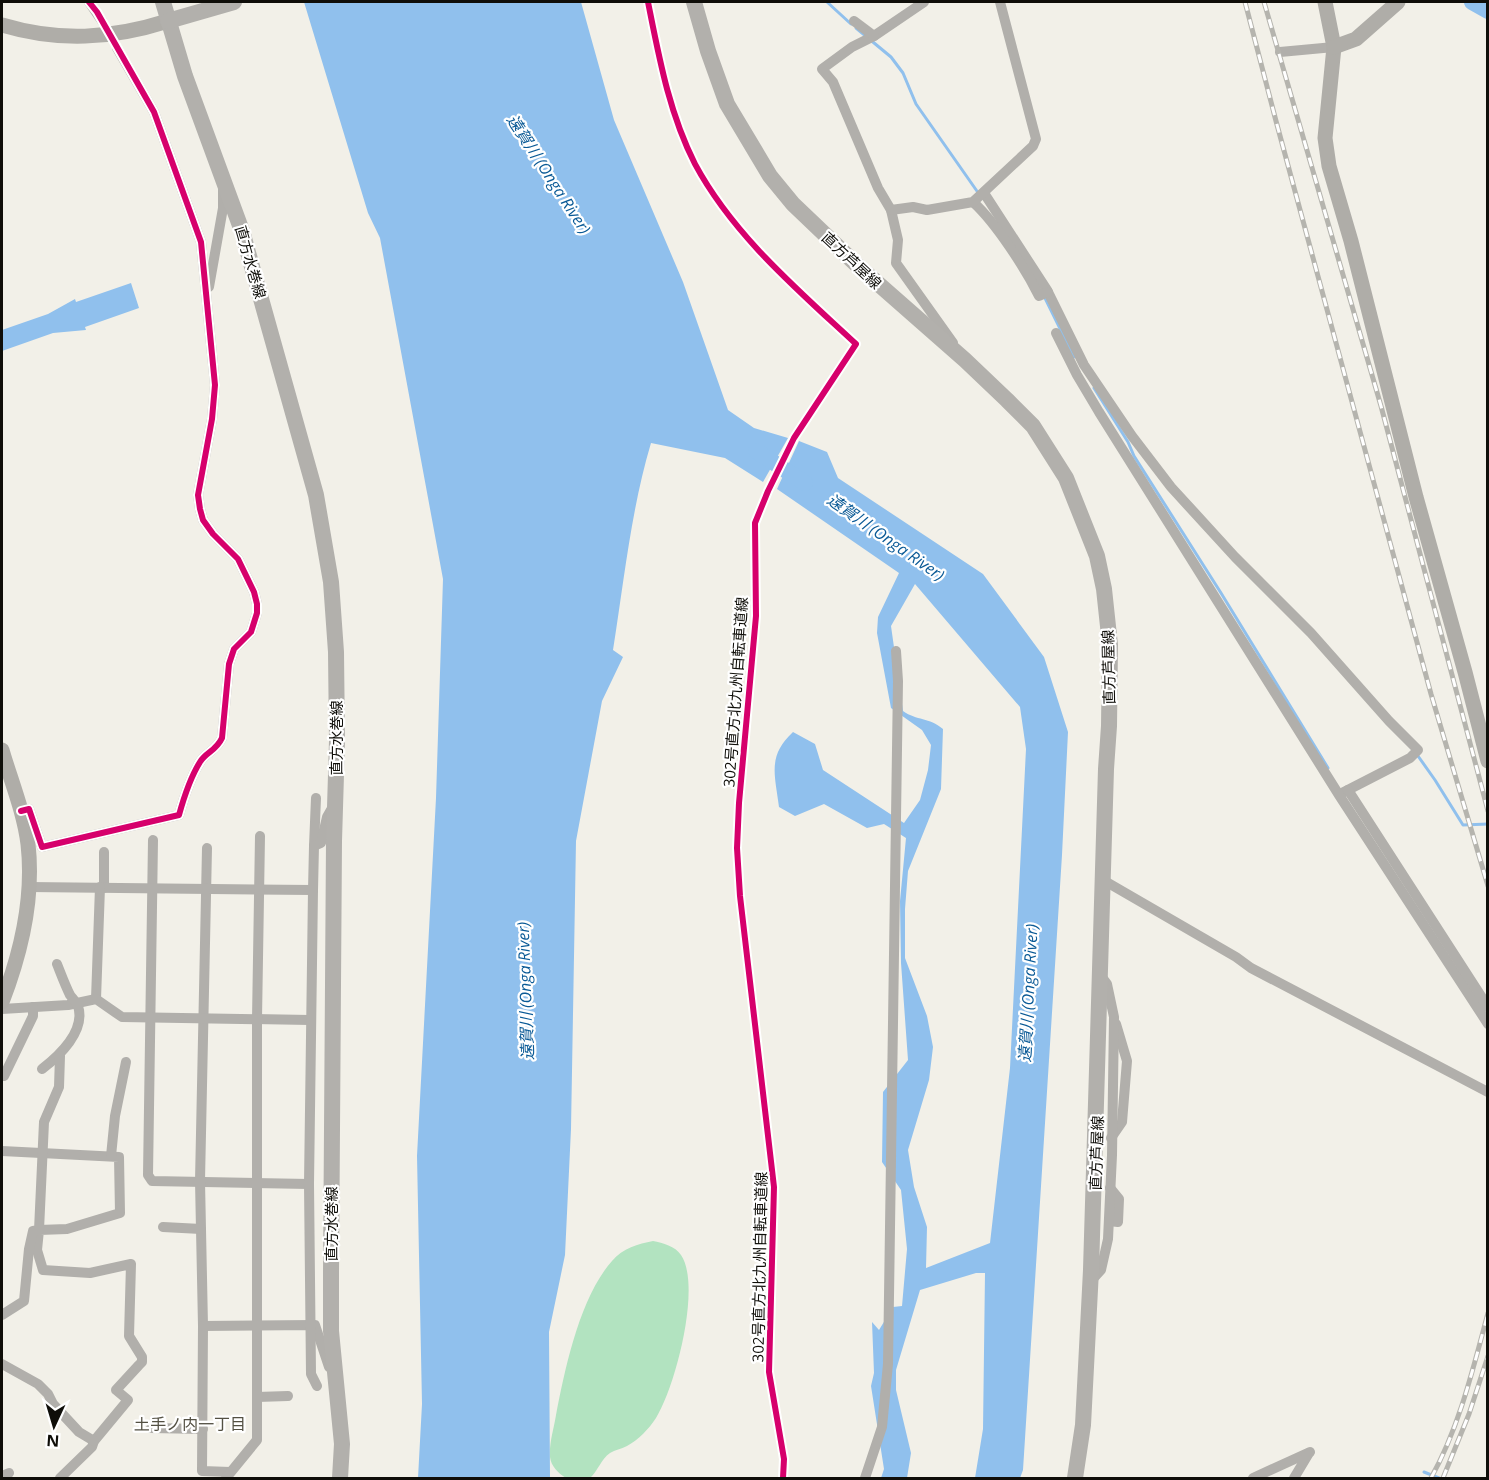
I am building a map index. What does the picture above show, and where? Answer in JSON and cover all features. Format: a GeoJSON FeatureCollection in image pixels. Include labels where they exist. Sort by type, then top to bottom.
{"type":"FeatureCollection","features":[{"type":"Feature","properties":{"kind":"main road","name":"直方水巻線"},"geometry":{"type":"LineString","coordinates":[[163,2],[173,20],[185,76],[242,231],[316,495],[332,594],[336,652],[336,802],[331,1273],[332,1330],[342,1444],[340,1479]]}},
{"type":"Feature","properties":{"kind":"main road"},"geometry":{"type":"LineString","coordinates":[[173,20],[234,2]]}},
{"type":"Feature","properties":{"kind":"main road","name":"直方芦屋線"},"geometry":{"type":"LineString","coordinates":[[694,2],[727,104],[770,176],[793,204],[858,266],[965,360],[1032,426],[1066,478],[1097,556],[1104,589],[1110,645],[1091,1281],[1083,1425],[1075,1479]]}},
{"type":"Feature","properties":{"kind":"street"},"geometry":{"type":"LineString","coordinates":[[89,2],[102,21]]}},
{"type":"Feature","properties":{"kind":"street"},"geometry":{"type":"LineString","coordinates":[[924,2],[870,38],[852,47],[822,69],[833,82],[878,188],[891,210],[898,240],[896,263],[965,360]]}},
{"type":"Feature","properties":{"kind":"street"},"geometry":{"type":"LineString","coordinates":[[891,210],[913,207],[927,210],[979,197],[1033,146],[1036,139],[1000,2]]}},
{"type":"Feature","properties":{"kind":"street"},"geometry":{"type":"LineString","coordinates":[[1325,2],[1334,47],[1325,138],[1329,166],[1351,241],[1416,497],[1488,761]]}},
{"type":"Feature","properties":{"kind":"street"},"geometry":{"type":"LineString","coordinates":[[1280,52],[1334,47],[1356,39],[1398,2]]}},
{"type":"Feature","properties":{"kind":"street"},"geometry":{"type":"LineString","coordinates":[[2,25],[26,32],[58,36],[95,36],[136,31],[173,20]]}},
{"type":"Feature","properties":{"kind":"street"},"geometry":{"type":"LineString","coordinates":[[854,21],[870,38]]}},
{"type":"Feature","properties":{"kind":"street"},"geometry":{"type":"LineString","coordinates":[[21,811],[28,809],[42,847],[179,815],[186,791],[201,760],[218,747],[222,738],[229,664],[234,649],[251,632],[257,613],[254,592],[238,559],[202,520],[200,509],[198,495],[212,419],[214,385],[201,242],[154,112],[117,48]]}},
{"type":"Feature","properties":{"kind":"street"},"geometry":{"type":"LineString","coordinates":[[207,293],[223,208],[223,180]]}},
{"type":"Feature","properties":{"kind":"street"},"geometry":{"type":"LineString","coordinates":[[979,197],[1044,293],[1084,365],[1132,436],[1171,487],[1235,557],[1311,633],[1389,721],[1418,750],[1345,791],[1488,1007]]}},
{"type":"Feature","properties":{"kind":"street"},"geometry":{"type":"LineString","coordinates":[[1056,333],[1077,375],[1105,422],[1339,795],[1488,1024]]}},
{"type":"Feature","properties":{"kind":"street"},"geometry":{"type":"LineString","coordinates":[[865,1479],[882,1426],[888,1364],[898,681],[896,651]]}},
{"type":"Feature","properties":{"kind":"street"},"geometry":{"type":"LineString","coordinates":[[2,750],[21,811],[28,843],[29,887],[23,933],[13,974],[2,1002]]}},
{"type":"Feature","properties":{"kind":"street"},"geometry":{"type":"LineString","coordinates":[[316,798],[310,1020],[309,1184],[311,1374],[316,1386]]}},
{"type":"Feature","properties":{"kind":"street"},"geometry":{"type":"LineString","coordinates":[[314,846],[321,843],[327,817],[336,802]]}},
{"type":"Feature","properties":{"kind":"street"},"geometry":{"type":"LineString","coordinates":[[207,848],[200,1181],[203,1326],[202,1470],[228,1475],[256,1440],[260,836]]}},
{"type":"Feature","properties":{"kind":"street"},"geometry":{"type":"LineString","coordinates":[[153,840],[148,1175],[152,1181],[309,1184]]}},
{"type":"Feature","properties":{"kind":"street"},"geometry":{"type":"LineString","coordinates":[[96,999],[104,852]]}},
{"type":"Feature","properties":{"kind":"street"},"geometry":{"type":"LineString","coordinates":[[1103,880],[1251,968],[1488,1092]]}},
{"type":"Feature","properties":{"kind":"street"},"geometry":{"type":"LineString","coordinates":[[29,887],[313,890]]}},
{"type":"Feature","properties":{"kind":"street"},"geometry":{"type":"LineString","coordinates":[[42,1069],[60,1056],[70,1042],[80,1014],[57,964]]}},
{"type":"Feature","properties":{"kind":"street"},"geometry":{"type":"LineString","coordinates":[[1091,1281],[1101,1270],[1108,1239],[1109,1221],[1114,1019],[1107,984],[1101,976]]}},
{"type":"Feature","properties":{"kind":"street"},"geometry":{"type":"LineString","coordinates":[[2,1009],[77,1004],[96,999],[122,1017],[310,1020]]}},
{"type":"Feature","properties":{"kind":"street"},"geometry":{"type":"LineString","coordinates":[[4,1076],[33,1016],[33,1007]]}},
{"type":"Feature","properties":{"kind":"street"},"geometry":{"type":"LineString","coordinates":[[60,1056],[59,1087],[44,1122],[37,1250],[43,1270],[90,1273],[131,1264],[129,1336],[142,1357],[142,1362],[116,1390],[128,1400],[94,1441],[92,1447],[60,1479]]}},
{"type":"Feature","properties":{"kind":"street"},"geometry":{"type":"LineString","coordinates":[[111,1156],[115,1116],[126,1062]]}},
{"type":"Feature","properties":{"kind":"street"},"geometry":{"type":"LineString","coordinates":[[2,1151],[119,1157],[120,1213],[67,1229],[33,1231],[24,1301],[2,1315]]}},
{"type":"Feature","properties":{"kind":"street"},"geometry":{"type":"LineString","coordinates":[[163,1227],[201,1228]]}},
{"type":"Feature","properties":{"kind":"street"},"geometry":{"type":"LineString","coordinates":[[203,1326],[315,1325],[338,1396]]}},
{"type":"Feature","properties":{"kind":"street"},"geometry":{"type":"LineString","coordinates":[[2,1364],[38,1384],[79,1432],[94,1441]]}},
{"type":"Feature","properties":{"kind":"street"},"geometry":{"type":"LineString","coordinates":[[257,1397],[288,1396]]}},
{"type":"Feature","properties":{"kind":"street"},"geometry":{"type":"LineString","coordinates":[[151,1428],[203,1429]]}},
{"type":"Feature","properties":{"kind":"street"},"geometry":{"type":"LineString","coordinates":[[1253,1479],[1310,1452],[1294,1479]]}},
{"type":"Feature","properties":{"kind":"green space"},"geometry":{"type":"Polygon","coordinates":[[[653,1241],[676,1249],[687,1270],[689,1289],[684,1337],[671,1384],[656,1418],[647,1430],[627,1446],[607,1456],[590,1478],[566,1478],[552,1463],[550,1446],[575,1334],[591,1294],[612,1261],[631,1247],[653,1241]]]}},
{"type":"Feature","properties":{"kind":"water"},"geometry":{"type":"Polygon","coordinates":[[[304,2],[581,2],[614,120],[683,282],[728,410],[754,428],[788,438],[763,482],[725,458],[651,443],[638,494],[613,650],[623,657],[602,701],[576,841],[571,1129],[565,1255],[549,1332],[550,1478],[418,1478],[422,1404],[417,1156],[436,798],[443,579],[380,238],[368,213],[304,2]]]}},
{"type":"Feature","properties":{"kind":"water"},"geometry":{"type":"Polygon","coordinates":[[[131,283],[139,308],[85,327],[86,330],[53,333],[2,351],[2,330],[48,314],[75,299],[76,302],[131,283]]]}},
{"type":"Feature","properties":{"kind":"water"},"geometry":{"type":"Polygon","coordinates":[[[799,441],[827,452],[838,478],[983,574],[1044,657],[1068,732],[1023,1470],[1020,1478],[975,1478],[983,1429],[985,1273],[976,1273],[920,1290],[896,1370],[896,1390],[911,1453],[907,1478],[881,1478],[884,1469],[871,1386],[874,1373],[872,1322],[879,1330],[893,1307],[902,1306],[907,1249],[901,1190],[882,1162],[883,1092],[908,1060],[901,963],[900,901],[906,838],[884,824],[867,828],[824,804],[795,816],[779,807],[775,766],[779,749],[793,732],[815,744],[823,770],[904,823],[920,800],[928,770],[931,745],[922,730],[891,708],[877,633],[878,617],[899,573],[777,489],[799,441]],[[915,584],[891,626],[903,711],[943,729],[941,789],[908,871],[905,909],[905,958],[927,1016],[933,1047],[929,1080],[908,1150],[914,1187],[927,1227],[926,1268],[990,1243],[1010,1068],[1026,749],[1020,707],[915,584]]]}},
{"type":"Feature","properties":{"kind":"waterway"},"geometry":{"type":"LineString","coordinates":[[827,2],[851,24]]}},
{"type":"Feature","properties":{"kind":"waterway"},"geometry":{"type":"LineString","coordinates":[[1472,2],[1488,11]]}},
{"type":"Feature","properties":{"kind":"waterway"},"geometry":{"type":"LineString","coordinates":[[856,28],[891,57],[903,73],[916,104],[979,194]]}},
{"type":"Feature","properties":{"kind":"waterway"},"geometry":{"type":"LineString","coordinates":[[1044,296],[1074,357]]}},
{"type":"Feature","properties":{"kind":"waterway"},"geometry":{"type":"LineString","coordinates":[[1094,388],[1328,768]]}},
{"type":"Feature","properties":{"kind":"waterway","name":"遠賀川 (Onga River)"},"geometry":{"type":"LineString","coordinates":[[756,451],[805,483]]}},
{"type":"Feature","properties":{"kind":"waterway"},"geometry":{"type":"LineString","coordinates":[[1418,756],[1463,825],[1488,824]]}},
{"type":"Feature","properties":{"kind":"waterway"},"geometry":{"type":"LineString","coordinates":[[1424,1472],[1439,1478]]}},
{"type":"Feature","properties":{"kind":"railway"},"geometry":{"type":"LineString","coordinates":[[1245,2],[1431,694],[1488,886]]}},
{"type":"Feature","properties":{"kind":"railway"},"geometry":{"type":"LineString","coordinates":[[1264,2],[1381,406],[1488,811]]}},
{"type":"Feature","properties":{"kind":"railway"},"geometry":{"type":"LineString","coordinates":[[1431,1478],[1457,1419],[1488,1313]]}},
{"type":"Feature","properties":{"kind":"railway"},"geometry":{"type":"LineString","coordinates":[[1443,1478],[1469,1414],[1488,1356]]}},
{"type":"Feature","properties":{"kind":"cycle path"},"geometry":{"type":"LineString","coordinates":[[21,811],[29,809],[42,847],[179,815],[196,768],[222,738],[229,664],[234,649],[251,632],[257,613],[254,592],[238,559],[213,534],[203,520],[200,509],[198,495],[212,419],[215,385],[201,242],[154,112],[97,12],[89,2]]}},
{"type":"Feature","properties":{"kind":"cycle path","name":"302号直方北九州自転車道線"},"geometry":{"type":"LineString","coordinates":[[648,2],[656,43],[678,125],[695,164],[710,190],[747,238],[856,344],[794,438],[755,523],[756,616],[737,848],[740,896],[774,1187],[769,1372],[784,1459],[783,1478]]}},
{"type":"Feature","properties":{"kind":"district","name":"土手ノ内一丁目"},"geometry":{"type":"Point","coordinates":[190,1424]}}]}
